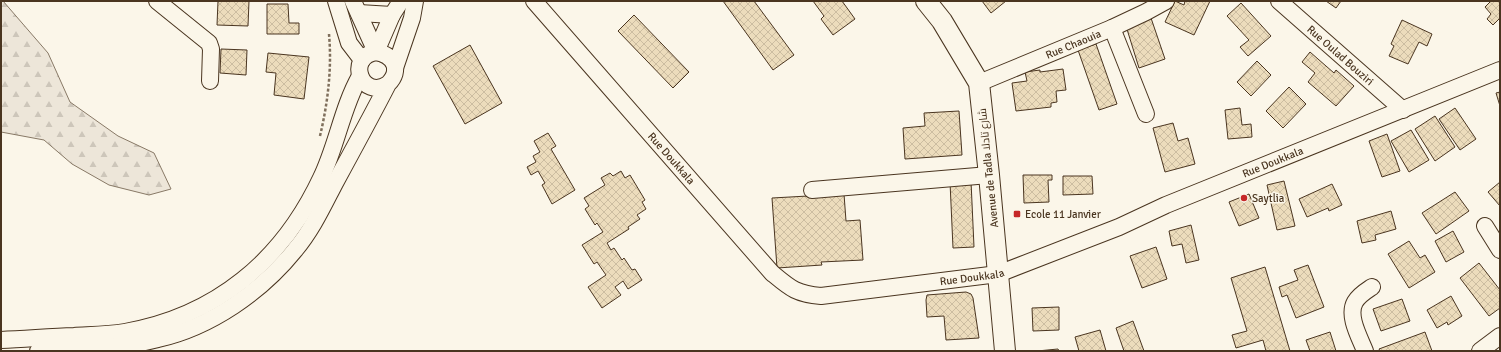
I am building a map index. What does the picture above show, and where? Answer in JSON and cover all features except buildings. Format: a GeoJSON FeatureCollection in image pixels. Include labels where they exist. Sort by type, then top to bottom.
{"type":"FeatureCollection","features":[{"type":"Feature","properties":{"kind":"main road","name":"Avenue de Tadla شارع تادلا"},"geometry":{"type":"LineString","coordinates":[[926,1],[942,21],[979,83],[1005,351]]}},
{"type":"Feature","properties":{"kind":"street"},"geometry":{"type":"LineString","coordinates":[[157,1],[209,43],[212,49],[210,81]]}},
{"type":"Feature","properties":{"kind":"street"},"geometry":{"type":"LineString","coordinates":[[336,1],[349,43],[362,60]]}},
{"type":"Feature","properties":{"kind":"street"},"geometry":{"type":"LineString","coordinates":[[376,52],[392,15],[401,1]]}},
{"type":"Feature","properties":{"kind":"street"},"geometry":{"type":"LineString","coordinates":[[38,351],[127,346],[159,339],[191,329],[220,314],[248,296],[273,275],[296,250],[314,223],[388,84],[393,78],[412,18],[415,1]]}},
{"type":"Feature","properties":{"kind":"street","name":"Rue Doukkala"},"geometry":{"type":"LineString","coordinates":[[534,1],[772,273],[795,291],[806,295],[821,296],[998,274],[1068,247],[1166,205],[1500,70]]}},
{"type":"Feature","properties":{"kind":"street","name":"Rue Chaouia"},"geometry":{"type":"LineString","coordinates":[[979,83],[1112,28],[1166,1]]}},
{"type":"Feature","properties":{"kind":"street","name":"Rue Oulad Bouziri"},"geometry":{"type":"LineString","coordinates":[[1279,1],[1403,110]]}},
{"type":"Feature","properties":{"kind":"street"},"geometry":{"type":"LineString","coordinates":[[356,7],[376,52]]}},
{"type":"Feature","properties":{"kind":"street"},"geometry":{"type":"LineString","coordinates":[[356,7],[392,15]]}},
{"type":"Feature","properties":{"kind":"street"},"geometry":{"type":"LineString","coordinates":[[1112,28],[1146,114]]}},
{"type":"Feature","properties":{"kind":"street"},"geometry":{"type":"LineString","coordinates":[[388,84],[380,88],[372,87],[365,83],[360,76],[359,68],[362,60],[368,54],[376,52],[384,53],[390,57],[395,68]]}},
{"type":"Feature","properties":{"kind":"street"},"geometry":{"type":"LineString","coordinates":[[1,340],[124,332],[154,325],[184,315],[212,301],[238,284],[262,263],[284,240],[302,214],[321,177],[337,138],[350,94],[360,76]]}},
{"type":"Feature","properties":{"kind":"street"},"geometry":{"type":"LineString","coordinates":[[812,190],[989,175]]}},
{"type":"Feature","properties":{"kind":"street"},"geometry":{"type":"LineString","coordinates":[[1485,226],[1500,250]]}},
{"type":"Feature","properties":{"kind":"street"},"geometry":{"type":"LineString","coordinates":[[1365,351],[1355,324],[1353,306],[1361,295],[1372,286]]}},
{"type":"Feature","properties":{"kind":"street"},"geometry":{"type":"LineString","coordinates":[[1480,351],[1500,336]]}},
{"type":"Feature","properties":{"kind":"path"},"geometry":{"type":"LineString","coordinates":[[319,137],[326,110],[331,54],[329,32]]}},
{"type":"Feature","properties":{"kind":"green space"},"geometry":{"type":"Polygon","coordinates":[[[1,1],[3,1],[48,53],[70,102],[118,136],[154,153],[171,189],[149,195],[109,185],[72,164],[44,140],[1,132],[1,1]]]}},
{"type":"Feature","properties":{"kind":"place","name":"Saytlia"},"geometry":{"type":"Point","coordinates":[1244,198]}},
{"type":"Feature","properties":{"kind":"place","name":"Ecole 11 Janvier"},"geometry":{"type":"Point","coordinates":[1017,214]}}]}
